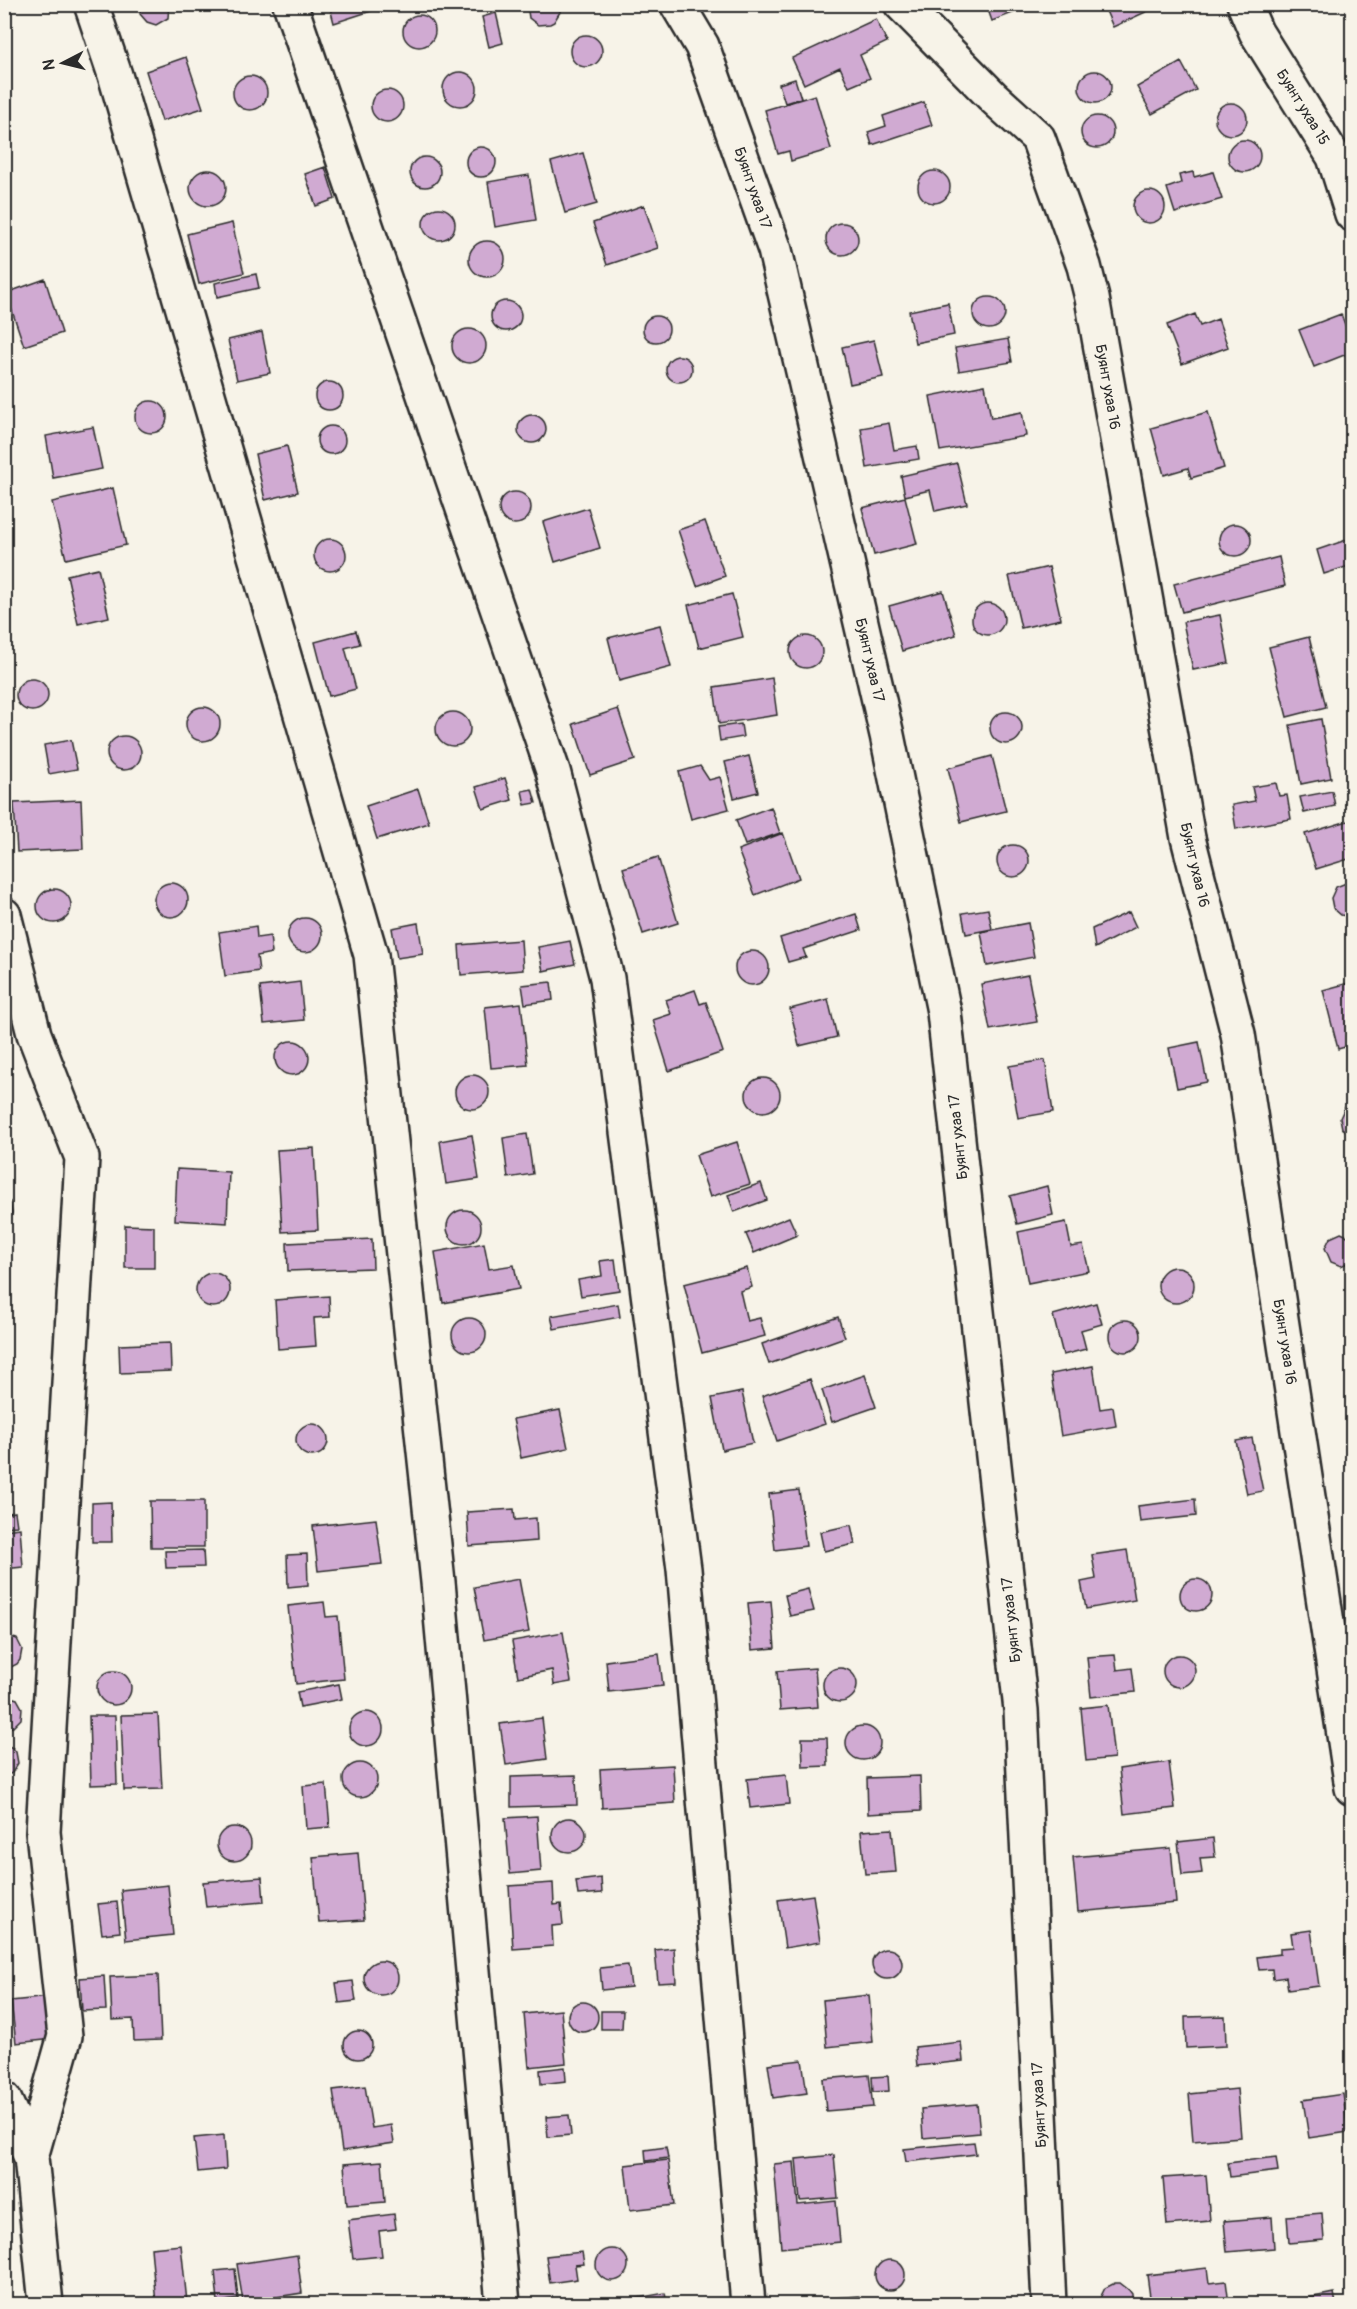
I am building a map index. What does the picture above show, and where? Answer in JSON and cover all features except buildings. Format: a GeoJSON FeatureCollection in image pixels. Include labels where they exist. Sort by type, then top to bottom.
{"type":"FeatureCollection","features":[{"type":"Feature","properties":{"kind":"street"},"geometry":{"type":"LineString","coordinates":[[91,4],[115,75],[371,955],[438,1582],[504,2304]]}},
{"type":"Feature","properties":{"kind":"street"},"geometry":{"type":"LineString","coordinates":[[290,4],[553,771],[607,978],[684,1569],[748,2304]]}},
{"type":"Feature","properties":{"kind":"street","name":"Буянт ухаа 17"},"geometry":{"type":"LineString","coordinates":[[677,4],[702,46],[775,250],[887,735],[944,1012],[1021,1710],[1049,2304]]}},
{"type":"Feature","properties":{"kind":"street","name":"Буянт ухаа 16"},"geometry":{"type":"LineString","coordinates":[[901,4],[994,98],[1038,138],[1084,266],[1092,298],[1188,838],[1238,1034],[1353,1788]]}},
{"type":"Feature","properties":{"kind":"street","name":"Буянт ухаа 15"},"geometry":{"type":"LineString","coordinates":[[1244,4],[1256,32],[1334,157],[1353,214]]}},
{"type":"Feature","properties":{"kind":"street"},"geometry":{"type":"LineString","coordinates":[[4,915],[34,1034],[82,1158],[44,1832],[65,2036],[31,2157]]}},
{"type":"Feature","properties":{"kind":"street"},"geometry":{"type":"LineString","coordinates":[[4,2099],[31,2157],[46,2304]]}}]}
